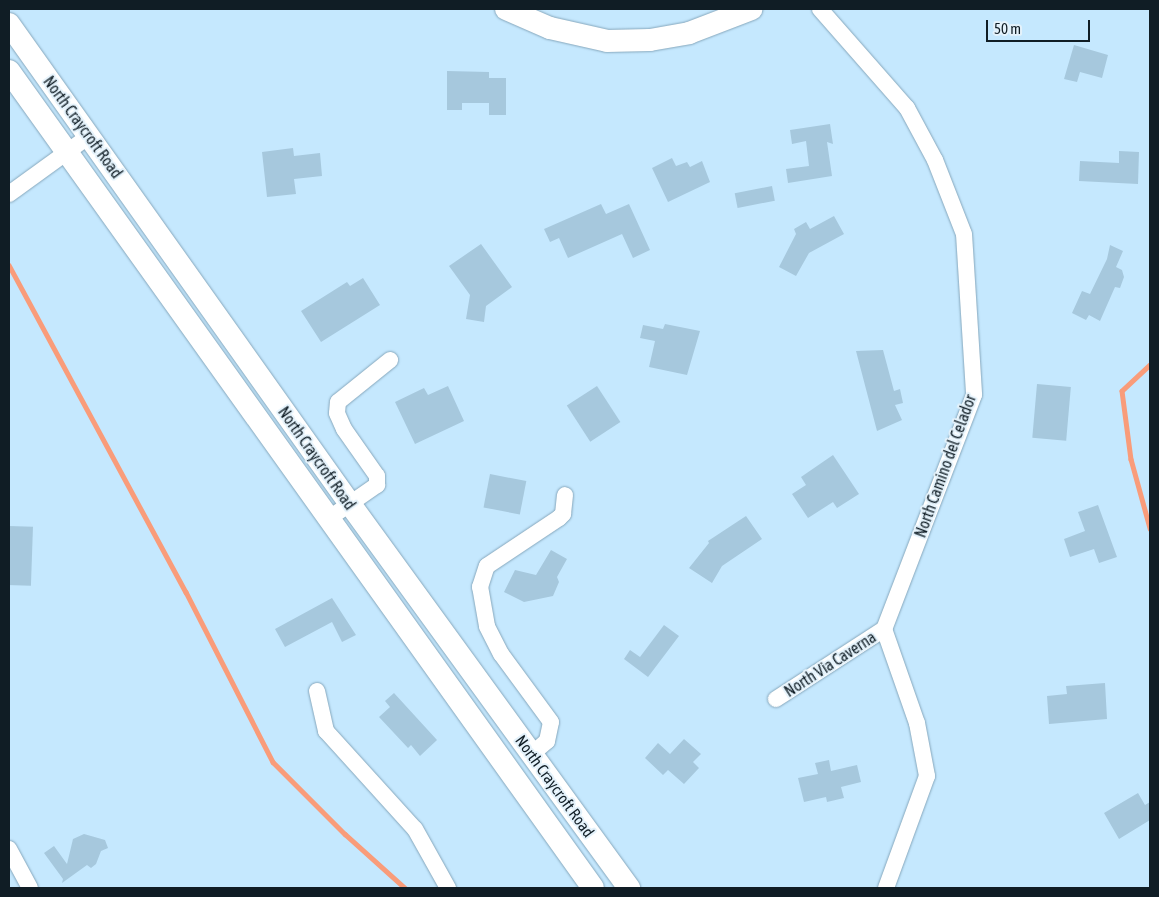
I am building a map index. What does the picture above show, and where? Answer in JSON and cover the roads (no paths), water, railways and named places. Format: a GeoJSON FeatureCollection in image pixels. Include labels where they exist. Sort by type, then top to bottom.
{"type":"FeatureCollection","features":[{"type":"Feature","properties":{"kind":"main road"},"geometry":{"type":"LineString","coordinates":[[506,9],[550,28],[607,41],[650,40],[689,33],[752,9]]}},
{"type":"Feature","properties":{"kind":"main road","name":"North Craycroft Road"},"geometry":{"type":"LineString","coordinates":[[9,24],[350,504],[629,888]]}},
{"type":"Feature","properties":{"kind":"main road","name":"North Craycroft Road"},"geometry":{"type":"LineString","coordinates":[[9,71],[328,520],[593,888]]}},
{"type":"Feature","properties":{"kind":"street","name":"North Camino del Celador"},"geometry":{"type":"LineString","coordinates":[[820,9],[907,108],[935,160],[964,234],[974,394],[884,629]]}},
{"type":"Feature","properties":{"kind":"street"},"geometry":{"type":"LineString","coordinates":[[9,194],[89,136]]}},
{"type":"Feature","properties":{"kind":"street"},"geometry":{"type":"LineString","coordinates":[[328,520],[377,485],[377,476],[344,429],[337,413],[338,402],[390,360]]}},
{"type":"Feature","properties":{"kind":"street"},"geometry":{"type":"LineString","coordinates":[[532,754],[547,741],[551,722],[501,654],[486,626],[480,587],[488,566],[563,514],[565,495]]}},
{"type":"Feature","properties":{"kind":"street","name":"North Via Caverna"},"geometry":{"type":"LineString","coordinates":[[776,699],[884,629]]}},
{"type":"Feature","properties":{"kind":"street"},"geometry":{"type":"LineString","coordinates":[[884,629],[917,723],[927,776],[886,888]]}},
{"type":"Feature","properties":{"kind":"street"},"geometry":{"type":"LineString","coordinates":[[316,691],[326,731],[415,829],[448,888]]}},
{"type":"Feature","properties":{"kind":"street"},"geometry":{"type":"LineString","coordinates":[[9,849],[30,888]]}},
{"type":"Feature","properties":{"kind":"waterway"},"geometry":{"type":"LineString","coordinates":[[9,265],[186,592],[273,762],[345,834],[405,888]]}},
{"type":"Feature","properties":{"kind":"waterway"},"geometry":{"type":"LineString","coordinates":[[1150,365],[1122,391],[1131,459],[1150,528]]}}]}
